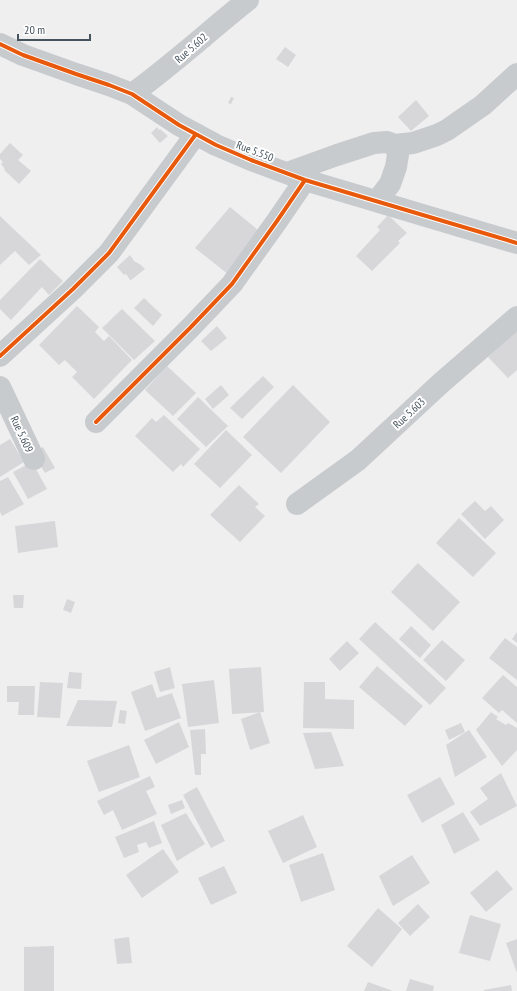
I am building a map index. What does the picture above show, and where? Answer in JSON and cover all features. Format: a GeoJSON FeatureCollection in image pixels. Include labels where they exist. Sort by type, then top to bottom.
{"type":"FeatureCollection","features":[{"type":"Feature","properties":{"kind":"street","name":"Rue 5.602"},"geometry":{"type":"LineString","coordinates":[[132,94],[179,58],[248,0]]}},
{"type":"Feature","properties":{"kind":"street","name":"Rue 5.550"},"geometry":{"type":"LineString","coordinates":[[0,44],[23,54],[132,94],[179,125],[216,145],[251,160],[296,176],[517,243]]}},
{"type":"Feature","properties":{"kind":"street"},"geometry":{"type":"LineString","coordinates":[[96,422],[232,284],[277,221],[296,176],[337,155],[374,143],[387,142],[395,145],[414,143],[437,135],[447,130],[483,105],[517,74]]}},
{"type":"Feature","properties":{"kind":"street"},"geometry":{"type":"LineString","coordinates":[[0,356],[73,289],[109,253],[196,134]]}},
{"type":"Feature","properties":{"kind":"street"},"geometry":{"type":"LineString","coordinates":[[377,201],[390,184],[396,167],[398,155],[395,145]]}},
{"type":"Feature","properties":{"kind":"street","name":"Rue 5.603"},"geometry":{"type":"LineString","coordinates":[[297,504],[358,460],[441,383],[517,317]]}},
{"type":"Feature","properties":{"kind":"street","name":"Rue 5.609"},"geometry":{"type":"LineString","coordinates":[[0,387],[34,459]]}},
{"type":"Feature","properties":{"kind":"building"},"geometry":{"type":"Polygon","coordinates":[[[285,47],[296,55],[288,67],[276,59],[285,47]]]}},
{"type":"Feature","properties":{"kind":"building"},"geometry":{"type":"Polygon","coordinates":[[[231,97],[234,98],[231,104],[228,103],[231,97]]]}},
{"type":"Feature","properties":{"kind":"building"},"geometry":{"type":"Polygon","coordinates":[[[416,100],[429,116],[411,131],[398,117],[416,100]]]}},
{"type":"Feature","properties":{"kind":"building"},"geometry":{"type":"Polygon","coordinates":[[[157,127],[168,136],[160,143],[151,133],[157,127]]]}},
{"type":"Feature","properties":{"kind":"building"},"geometry":{"type":"Polygon","coordinates":[[[10,143],[23,155],[18,160],[31,171],[19,184],[4,170],[5,169],[1,164],[3,162],[0,159],[0,154],[10,143]]]}},
{"type":"Feature","properties":{"kind":"building"},"geometry":{"type":"Polygon","coordinates":[[[230,207],[263,234],[229,275],[195,248],[230,207]]]}},
{"type":"Feature","properties":{"kind":"building"},"geometry":{"type":"Polygon","coordinates":[[[388,215],[407,233],[398,241],[400,243],[372,271],[356,256],[380,230],[377,227],[388,215]]]}},
{"type":"Feature","properties":{"kind":"building"},"geometry":{"type":"Polygon","coordinates":[[[0,216],[41,255],[29,265],[15,251],[0,265],[0,216]]]}},
{"type":"Feature","properties":{"kind":"building"},"geometry":{"type":"Polygon","coordinates":[[[130,255],[134,261],[145,269],[131,280],[117,267],[130,255]]]}},
{"type":"Feature","properties":{"kind":"building"},"geometry":{"type":"Polygon","coordinates":[[[40,259],[63,281],[49,295],[42,287],[11,320],[0,309],[0,300],[40,259]]]}},
{"type":"Feature","properties":{"kind":"building"},"geometry":{"type":"Polygon","coordinates":[[[144,298],[162,315],[153,326],[134,308],[144,298]]]}},
{"type":"Feature","properties":{"kind":"building"},"geometry":{"type":"Polygon","coordinates":[[[77,306],[99,327],[95,332],[104,341],[109,336],[132,360],[94,399],[72,377],[77,372],[65,360],[59,365],[39,345],[77,306]]]}},
{"type":"Feature","properties":{"kind":"building"},"geometry":{"type":"Polygon","coordinates":[[[122,309],[155,341],[134,360],[102,328],[122,309]]]}},
{"type":"Feature","properties":{"kind":"building"},"geometry":{"type":"Polygon","coordinates":[[[217,326],[227,338],[211,351],[201,341],[217,326]]]}},
{"type":"Feature","properties":{"kind":"building"},"geometry":{"type":"Polygon","coordinates":[[[517,330],[517,370],[508,378],[488,357],[517,330]]]}},
{"type":"Feature","properties":{"kind":"building"},"geometry":{"type":"Polygon","coordinates":[[[167,366],[196,393],[173,416],[145,390],[167,366]]]}},
{"type":"Feature","properties":{"kind":"building"},"geometry":{"type":"Polygon","coordinates":[[[263,376],[274,387],[242,419],[230,408],[263,376]]]}},
{"type":"Feature","properties":{"kind":"building"},"geometry":{"type":"Polygon","coordinates":[[[221,385],[229,395],[213,409],[205,399],[221,385]]]}},
{"type":"Feature","properties":{"kind":"building"},"geometry":{"type":"Polygon","coordinates":[[[293,385],[330,422],[281,473],[243,437],[293,385]]]}},
{"type":"Feature","properties":{"kind":"building"},"geometry":{"type":"Polygon","coordinates":[[[198,397],[228,426],[206,447],[177,419],[198,397]]]}},
{"type":"Feature","properties":{"kind":"building"},"geometry":{"type":"Polygon","coordinates":[[[164,415],[200,449],[183,467],[181,464],[173,472],[135,436],[152,418],[156,422],[164,415]]]}},
{"type":"Feature","properties":{"kind":"building"},"geometry":{"type":"Polygon","coordinates":[[[226,430],[252,455],[220,488],[194,464],[226,430]]]}},
{"type":"Feature","properties":{"kind":"building"},"geometry":{"type":"Polygon","coordinates":[[[10,439],[24,462],[0,477],[0,445],[10,439]]]}},
{"type":"Feature","properties":{"kind":"building"},"geometry":{"type":"Polygon","coordinates":[[[43,447],[55,468],[45,473],[33,453],[43,447]]]}},
{"type":"Feature","properties":{"kind":"building"},"geometry":{"type":"Polygon","coordinates":[[[32,462],[47,489],[28,499],[13,472],[32,462]]]}},
{"type":"Feature","properties":{"kind":"building"},"geometry":{"type":"Polygon","coordinates":[[[8,477],[24,504],[2,516],[0,512],[0,481],[8,477]]]}},
{"type":"Feature","properties":{"kind":"building"},"geometry":{"type":"Polygon","coordinates":[[[239,485],[259,504],[255,507],[265,516],[240,542],[210,515],[239,485]]]}},
{"type":"Feature","properties":{"kind":"building"},"geometry":{"type":"Polygon","coordinates":[[[475,501],[485,511],[491,506],[504,520],[485,539],[461,514],[475,501]]]}},
{"type":"Feature","properties":{"kind":"building"},"geometry":{"type":"Polygon","coordinates":[[[459,518],[496,553],[473,577],[436,543],[459,518]]]}},
{"type":"Feature","properties":{"kind":"building"},"geometry":{"type":"Polygon","coordinates":[[[55,521],[58,547],[18,553],[15,526],[55,521]]]}},
{"type":"Feature","properties":{"kind":"building"},"geometry":{"type":"Polygon","coordinates":[[[418,563],[460,602],[433,631],[391,592],[418,563]]]}},
{"type":"Feature","properties":{"kind":"building"},"geometry":{"type":"Polygon","coordinates":[[[13,595],[24,595],[23,608],[14,608],[13,595]]]}},
{"type":"Feature","properties":{"kind":"building"},"geometry":{"type":"Polygon","coordinates":[[[67,599],[75,602],[71,613],[63,610],[67,599]]]}},
{"type":"Feature","properties":{"kind":"building"},"geometry":{"type":"Polygon","coordinates":[[[375,622],[446,688],[430,705],[359,639],[375,622]]]}},
{"type":"Feature","properties":{"kind":"building"},"geometry":{"type":"Polygon","coordinates":[[[411,626],[431,645],[420,658],[399,639],[411,626]]]}},
{"type":"Feature","properties":{"kind":"building"},"geometry":{"type":"Polygon","coordinates":[[[517,632],[517,643],[512,639],[517,632]]]}},
{"type":"Feature","properties":{"kind":"building"},"geometry":{"type":"Polygon","coordinates":[[[505,638],[517,647],[517,680],[489,658],[505,638]]]}},
{"type":"Feature","properties":{"kind":"building"},"geometry":{"type":"Polygon","coordinates":[[[442,640],[465,660],[446,681],[423,660],[442,640]]]}},
{"type":"Feature","properties":{"kind":"building"},"geometry":{"type":"Polygon","coordinates":[[[347,641],[359,653],[340,671],[329,659],[347,641]]]}},
{"type":"Feature","properties":{"kind":"building"},"geometry":{"type":"Polygon","coordinates":[[[377,666],[423,706],[405,726],[359,687],[377,666]]]}},
{"type":"Feature","properties":{"kind":"building"},"geometry":{"type":"Polygon","coordinates":[[[170,667],[175,688],[160,692],[154,672],[170,667]]]}},
{"type":"Feature","properties":{"kind":"building"},"geometry":{"type":"Polygon","coordinates":[[[261,667],[264,712],[232,714],[229,669],[261,667]]]}},
{"type":"Feature","properties":{"kind":"building"},"geometry":{"type":"Polygon","coordinates":[[[69,672],[82,673],[81,689],[67,688],[69,672]]]}},
{"type":"Feature","properties":{"kind":"building"},"geometry":{"type":"Polygon","coordinates":[[[503,675],[517,687],[517,723],[502,710],[499,713],[482,698],[503,675]]]}},
{"type":"Feature","properties":{"kind":"building"},"geometry":{"type":"Polygon","coordinates":[[[214,680],[219,723],[188,727],[182,684],[214,680]]]}},
{"type":"Feature","properties":{"kind":"building"},"geometry":{"type":"Polygon","coordinates":[[[40,682],[63,683],[60,718],[37,717],[40,682]]]}},
{"type":"Feature","properties":{"kind":"building"},"geometry":{"type":"Polygon","coordinates":[[[304,682],[325,682],[325,699],[354,700],[354,729],[303,728],[304,682]]]}},
{"type":"Feature","properties":{"kind":"building"},"geometry":{"type":"Polygon","coordinates":[[[152,684],[157,698],[172,693],[181,718],[145,731],[131,692],[152,684]]]}},
{"type":"Feature","properties":{"kind":"building"},"geometry":{"type":"Polygon","coordinates":[[[7,686],[35,686],[34,715],[18,715],[19,702],[7,702],[7,686]]]}},
{"type":"Feature","properties":{"kind":"building"},"geometry":{"type":"Polygon","coordinates":[[[78,700],[117,701],[112,727],[66,726],[78,700]]]}},
{"type":"Feature","properties":{"kind":"building"},"geometry":{"type":"Polygon","coordinates":[[[120,710],[127,711],[125,724],[118,723],[120,710]]]}},
{"type":"Feature","properties":{"kind":"building"},"geometry":{"type":"Polygon","coordinates":[[[260,712],[270,743],[250,750],[241,719],[260,712]]]}},
{"type":"Feature","properties":{"kind":"building"},"geometry":{"type":"Polygon","coordinates":[[[491,712],[498,717],[496,719],[506,725],[508,723],[517,728],[517,750],[502,766],[476,730],[491,712]]]}},
{"type":"Feature","properties":{"kind":"building"},"geometry":{"type":"Polygon","coordinates":[[[179,722],[189,747],[156,764],[144,740],[179,722]]]}},
{"type":"Feature","properties":{"kind":"building"},"geometry":{"type":"Polygon","coordinates":[[[461,723],[465,732],[449,740],[445,730],[461,723]]]}},
{"type":"Feature","properties":{"kind":"building"},"geometry":{"type":"Polygon","coordinates":[[[205,729],[206,754],[201,754],[201,775],[195,775],[190,730],[205,729]]]}},
{"type":"Feature","properties":{"kind":"building"},"geometry":{"type":"Polygon","coordinates":[[[469,730],[487,757],[455,777],[446,745],[469,730]]]}},
{"type":"Feature","properties":{"kind":"building"},"geometry":{"type":"Polygon","coordinates":[[[331,732],[344,766],[315,769],[303,733],[331,732]]]}},
{"type":"Feature","properties":{"kind":"building"},"geometry":{"type":"Polygon","coordinates":[[[129,745],[140,777],[99,792],[87,761],[129,745]]]}},
{"type":"Feature","properties":{"kind":"building"},"geometry":{"type":"Polygon","coordinates":[[[501,773],[517,806],[480,826],[470,812],[488,799],[480,788],[501,773]]]}},
{"type":"Feature","properties":{"kind":"building"},"geometry":{"type":"Polygon","coordinates":[[[150,776],[155,787],[146,791],[157,814],[122,830],[113,810],[104,815],[97,801],[150,776]]]}},
{"type":"Feature","properties":{"kind":"building"},"geometry":{"type":"Polygon","coordinates":[[[440,777],[455,804],[422,823],[407,795],[440,777]]]}},
{"type":"Feature","properties":{"kind":"building"},"geometry":{"type":"Polygon","coordinates":[[[197,787],[225,841],[211,848],[183,795],[197,787]]]}},
{"type":"Feature","properties":{"kind":"building"},"geometry":{"type":"Polygon","coordinates":[[[182,800],[185,808],[171,814],[168,805],[182,800]]]}},
{"type":"Feature","properties":{"kind":"building"},"geometry":{"type":"Polygon","coordinates":[[[463,812],[480,840],[454,854],[441,825],[463,812]]]}},
{"type":"Feature","properties":{"kind":"building"},"geometry":{"type":"Polygon","coordinates":[[[186,813],[205,844],[177,861],[161,825],[186,813]]]}},
{"type":"Feature","properties":{"kind":"building"},"geometry":{"type":"Polygon","coordinates":[[[303,815],[317,847],[283,863],[268,831],[303,815]]]}},
{"type":"Feature","properties":{"kind":"building"},"geometry":{"type":"Polygon","coordinates":[[[154,821],[162,843],[149,848],[146,842],[137,845],[139,852],[124,858],[115,837],[154,821]]]}},
{"type":"Feature","properties":{"kind":"building"},"geometry":{"type":"Polygon","coordinates":[[[163,849],[179,872],[142,898],[126,875],[163,849]]]}},
{"type":"Feature","properties":{"kind":"building"},"geometry":{"type":"Polygon","coordinates":[[[323,853],[335,890],[301,902],[289,865],[323,853]]]}},
{"type":"Feature","properties":{"kind":"building"},"geometry":{"type":"Polygon","coordinates":[[[412,855],[430,883],[393,906],[379,876],[412,855]]]}},
{"type":"Feature","properties":{"kind":"building"},"geometry":{"type":"Polygon","coordinates":[[[224,866],[237,893],[211,905],[198,878],[224,866]]]}},
{"type":"Feature","properties":{"kind":"building"},"geometry":{"type":"Polygon","coordinates":[[[497,870],[513,889],[486,912],[470,893],[497,870]]]}},
{"type":"Feature","properties":{"kind":"building"},"geometry":{"type":"Polygon","coordinates":[[[418,904],[430,917],[410,936],[398,923],[418,904]]]}},
{"type":"Feature","properties":{"kind":"building"},"geometry":{"type":"Polygon","coordinates":[[[378,908],[402,929],[372,967],[347,946],[378,908]]]}},
{"type":"Feature","properties":{"kind":"building"},"geometry":{"type":"Polygon","coordinates":[[[470,915],[501,924],[490,961],[459,953],[470,915]]]}},
{"type":"Feature","properties":{"kind":"building"},"geometry":{"type":"Polygon","coordinates":[[[129,937],[132,963],[117,964],[114,939],[129,937]]]}},
{"type":"Feature","properties":{"kind":"building"},"geometry":{"type":"Polygon","coordinates":[[[517,939],[517,973],[506,943],[517,939]]]}},
{"type":"Feature","properties":{"kind":"building"},"geometry":{"type":"Polygon","coordinates":[[[54,946],[54,991],[24,991],[24,947],[54,946]]]}},
{"type":"Feature","properties":{"kind":"building"},"geometry":{"type":"Polygon","coordinates":[[[410,979],[434,986],[433,991],[406,991],[410,979]]]}},
{"type":"Feature","properties":{"kind":"building"},"geometry":{"type":"Polygon","coordinates":[[[368,982],[393,991],[364,991],[368,982]]]}},
{"type":"Feature","properties":{"kind":"building"},"geometry":{"type":"Polygon","coordinates":[[[511,985],[512,991],[484,991],[484,990],[511,985]]]}},
{"type":"Feature","properties":{"kind":"cycle path"},"geometry":{"type":"LineString","coordinates":[[0,44],[23,55],[132,94],[179,125],[216,145],[251,160],[305,180],[517,243]]}},
{"type":"Feature","properties":{"kind":"cycle path"},"geometry":{"type":"LineString","coordinates":[[0,356],[73,289],[109,253],[196,134]]}},
{"type":"Feature","properties":{"kind":"cycle path"},"geometry":{"type":"LineString","coordinates":[[96,422],[232,284],[305,180]]}}]}
